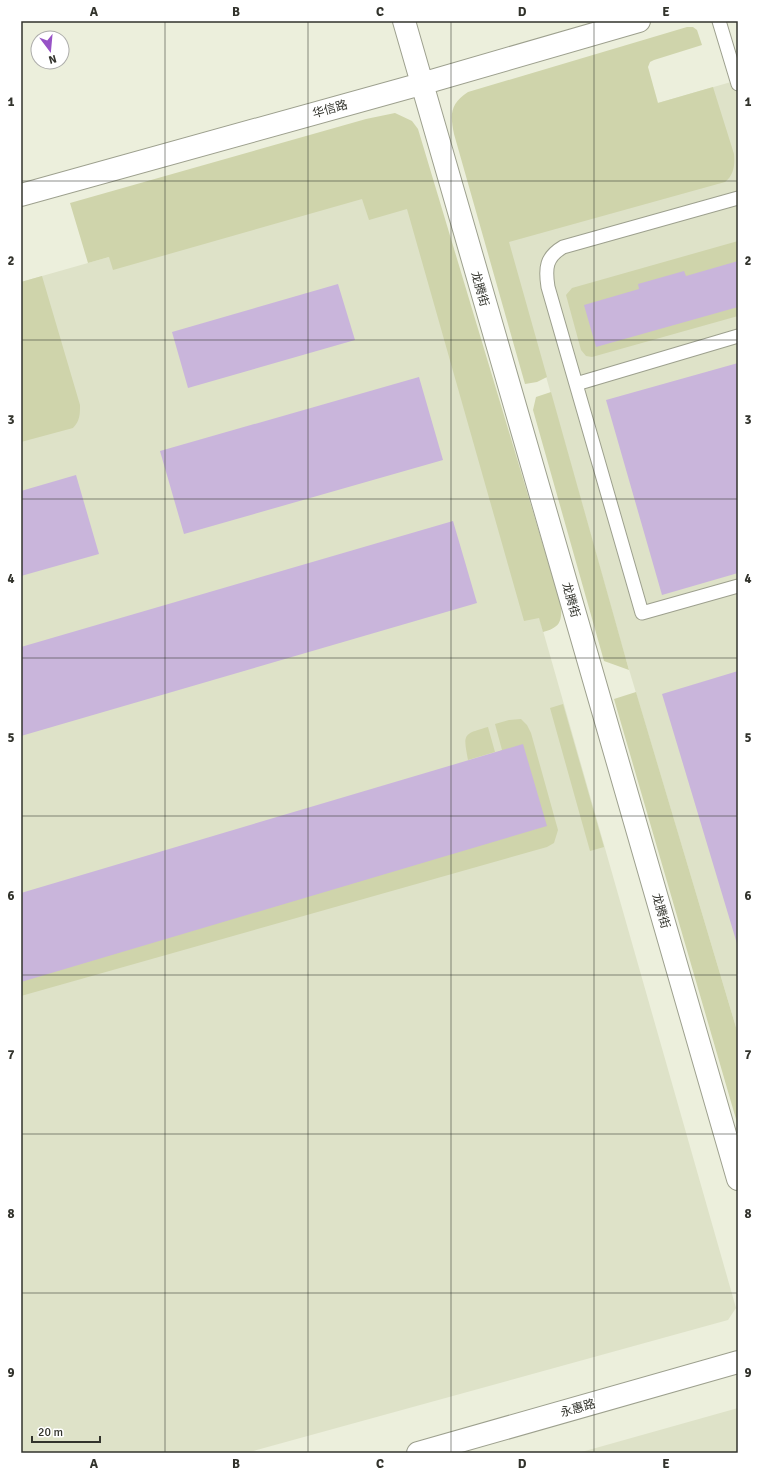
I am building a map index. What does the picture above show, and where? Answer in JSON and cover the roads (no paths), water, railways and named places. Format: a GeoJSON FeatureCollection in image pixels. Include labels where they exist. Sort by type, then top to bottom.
{"type":"FeatureCollection","features":[{"type":"Feature","properties":{"kind":"street","name":"龙腾街"},"geometry":{"type":"LineString","coordinates":[[404,21],[738,1179]]}},
{"type":"Feature","properties":{"kind":"street","name":"华信路"},"geometry":{"type":"LineString","coordinates":[[21,195],[421,84],[639,21]]}},
{"type":"Feature","properties":{"kind":"street","name":"永惠路"},"geometry":{"type":"LineString","coordinates":[[418,1453],[738,1362]]}},
{"type":"Feature","properties":{"kind":"lane"},"geometry":{"type":"LineString","coordinates":[[719,21],[738,84]]}},
{"type":"Feature","properties":{"kind":"lane"},"geometry":{"type":"LineString","coordinates":[[738,198],[563,247],[553,253],[548,262],[546,274],[548,287],[642,613],[738,586]]}},
{"type":"Feature","properties":{"kind":"lane"},"geometry":{"type":"LineString","coordinates":[[576,384],[738,336]]}}]}
